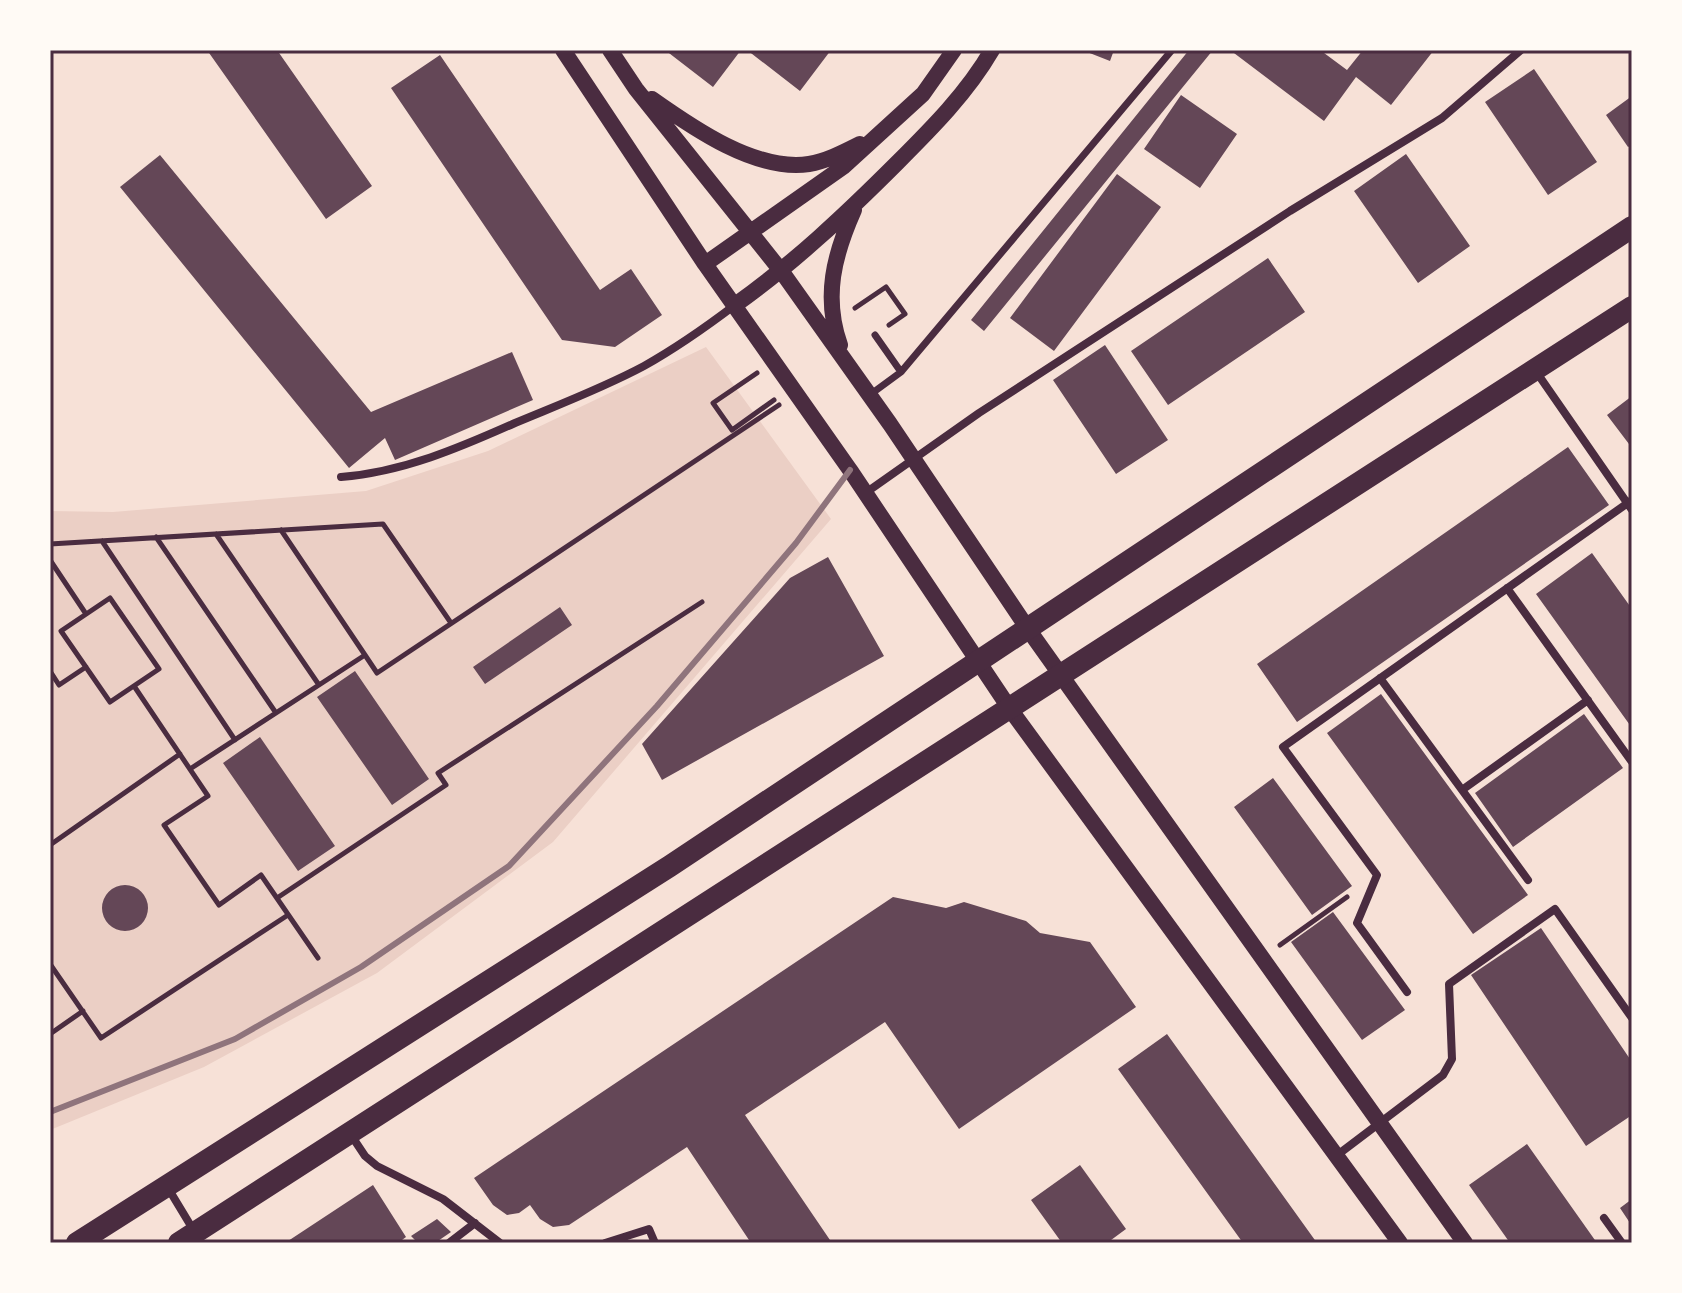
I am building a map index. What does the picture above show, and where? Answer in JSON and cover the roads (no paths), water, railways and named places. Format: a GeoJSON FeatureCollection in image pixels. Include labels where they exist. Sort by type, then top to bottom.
{"type":"FeatureCollection","features":[{"type":"Feature","properties":{"kind":"highway"},"geometry":{"type":"LineString","coordinates":[[77,1243],[670,866],[1632,227]]}},
{"type":"Feature","properties":{"kind":"highway"},"geometry":{"type":"LineString","coordinates":[[190,1240],[1632,307]]}},
{"type":"Feature","properties":{"kind":"main road"},"geometry":{"type":"LineString","coordinates":[[563,50],[705,264],[1010,709],[1400,1243]]}},
{"type":"Feature","properties":{"kind":"main road"},"geometry":{"type":"LineString","coordinates":[[610,50],[636,89],[782,272],[1061,676],[1465,1243]]}},
{"type":"Feature","properties":{"kind":"main road"},"geometry":{"type":"LineString","coordinates":[[705,264],[843,167],[923,94],[954,50]]}},
{"type":"Feature","properties":{"kind":"main road"},"geometry":{"type":"LineString","coordinates":[[735,305],[782,272],[858,202],[939,120],[977,76],[992,50]]}},
{"type":"Feature","properties":{"kind":"main road"},"geometry":{"type":"LineString","coordinates":[[636,89],[688,124],[745,154],[781,163],[807,164],[834,157],[879,134]]}},
{"type":"Feature","properties":{"kind":"main road"},"geometry":{"type":"LineString","coordinates":[[846,362],[830,303],[833,265],[858,202]]}},
{"type":"Feature","properties":{"kind":"street"},"geometry":{"type":"LineString","coordinates":[[869,395],[901,372],[1172,50]]}},
{"type":"Feature","properties":{"kind":"street"},"geometry":{"type":"LineString","coordinates":[[864,494],[979,413],[1290,211],[1442,118],[1521,50]]}},
{"type":"Feature","properties":{"kind":"street"},"geometry":{"type":"LineString","coordinates":[[341,477],[376,474],[405,467],[543,411],[643,367],[695,335],[735,305]]}},
{"type":"Feature","properties":{"kind":"street"},"geometry":{"type":"LineString","coordinates":[[875,335],[901,372]]}},
{"type":"Feature","properties":{"kind":"street"},"geometry":{"type":"LineString","coordinates":[[1407,992],[1357,923],[1377,875],[1283,747],[1630,504],[1535,370]]}},
{"type":"Feature","properties":{"kind":"street"},"geometry":{"type":"LineString","coordinates":[[1507,588],[1632,762]]}},
{"type":"Feature","properties":{"kind":"street"},"geometry":{"type":"LineString","coordinates":[[1380,678],[1528,880]]}},
{"type":"Feature","properties":{"kind":"street"},"geometry":{"type":"LineString","coordinates":[[1462,790],[1588,700]]}},
{"type":"Feature","properties":{"kind":"street"},"geometry":{"type":"LineString","coordinates":[[1336,1156],[1443,1075],[1452,1059],[1449,984],[1555,909],[1632,1018]]}},
{"type":"Feature","properties":{"kind":"street"},"geometry":{"type":"LineString","coordinates":[[351,1135],[365,1156],[377,1166],[443,1199],[500,1243]]}},
{"type":"Feature","properties":{"kind":"street"},"geometry":{"type":"LineString","coordinates":[[167,1187],[190,1240]]}},
{"type":"Feature","properties":{"kind":"street"},"geometry":{"type":"LineString","coordinates":[[1604,1218],[1622,1243]]}},
{"type":"Feature","properties":{"kind":"street"},"geometry":{"type":"LineString","coordinates":[[449,1243],[475,1223]]}},
{"type":"Feature","properties":{"kind":"street"},"geometry":{"type":"LineString","coordinates":[[605,1243],[649,1229],[655,1243]]}},
{"type":"Feature","properties":{"kind":"railway"},"geometry":{"type":"LineString","coordinates":[[50,1112],[235,1039],[361,967],[509,866],[657,706],[796,543],[850,470]]}}]}
